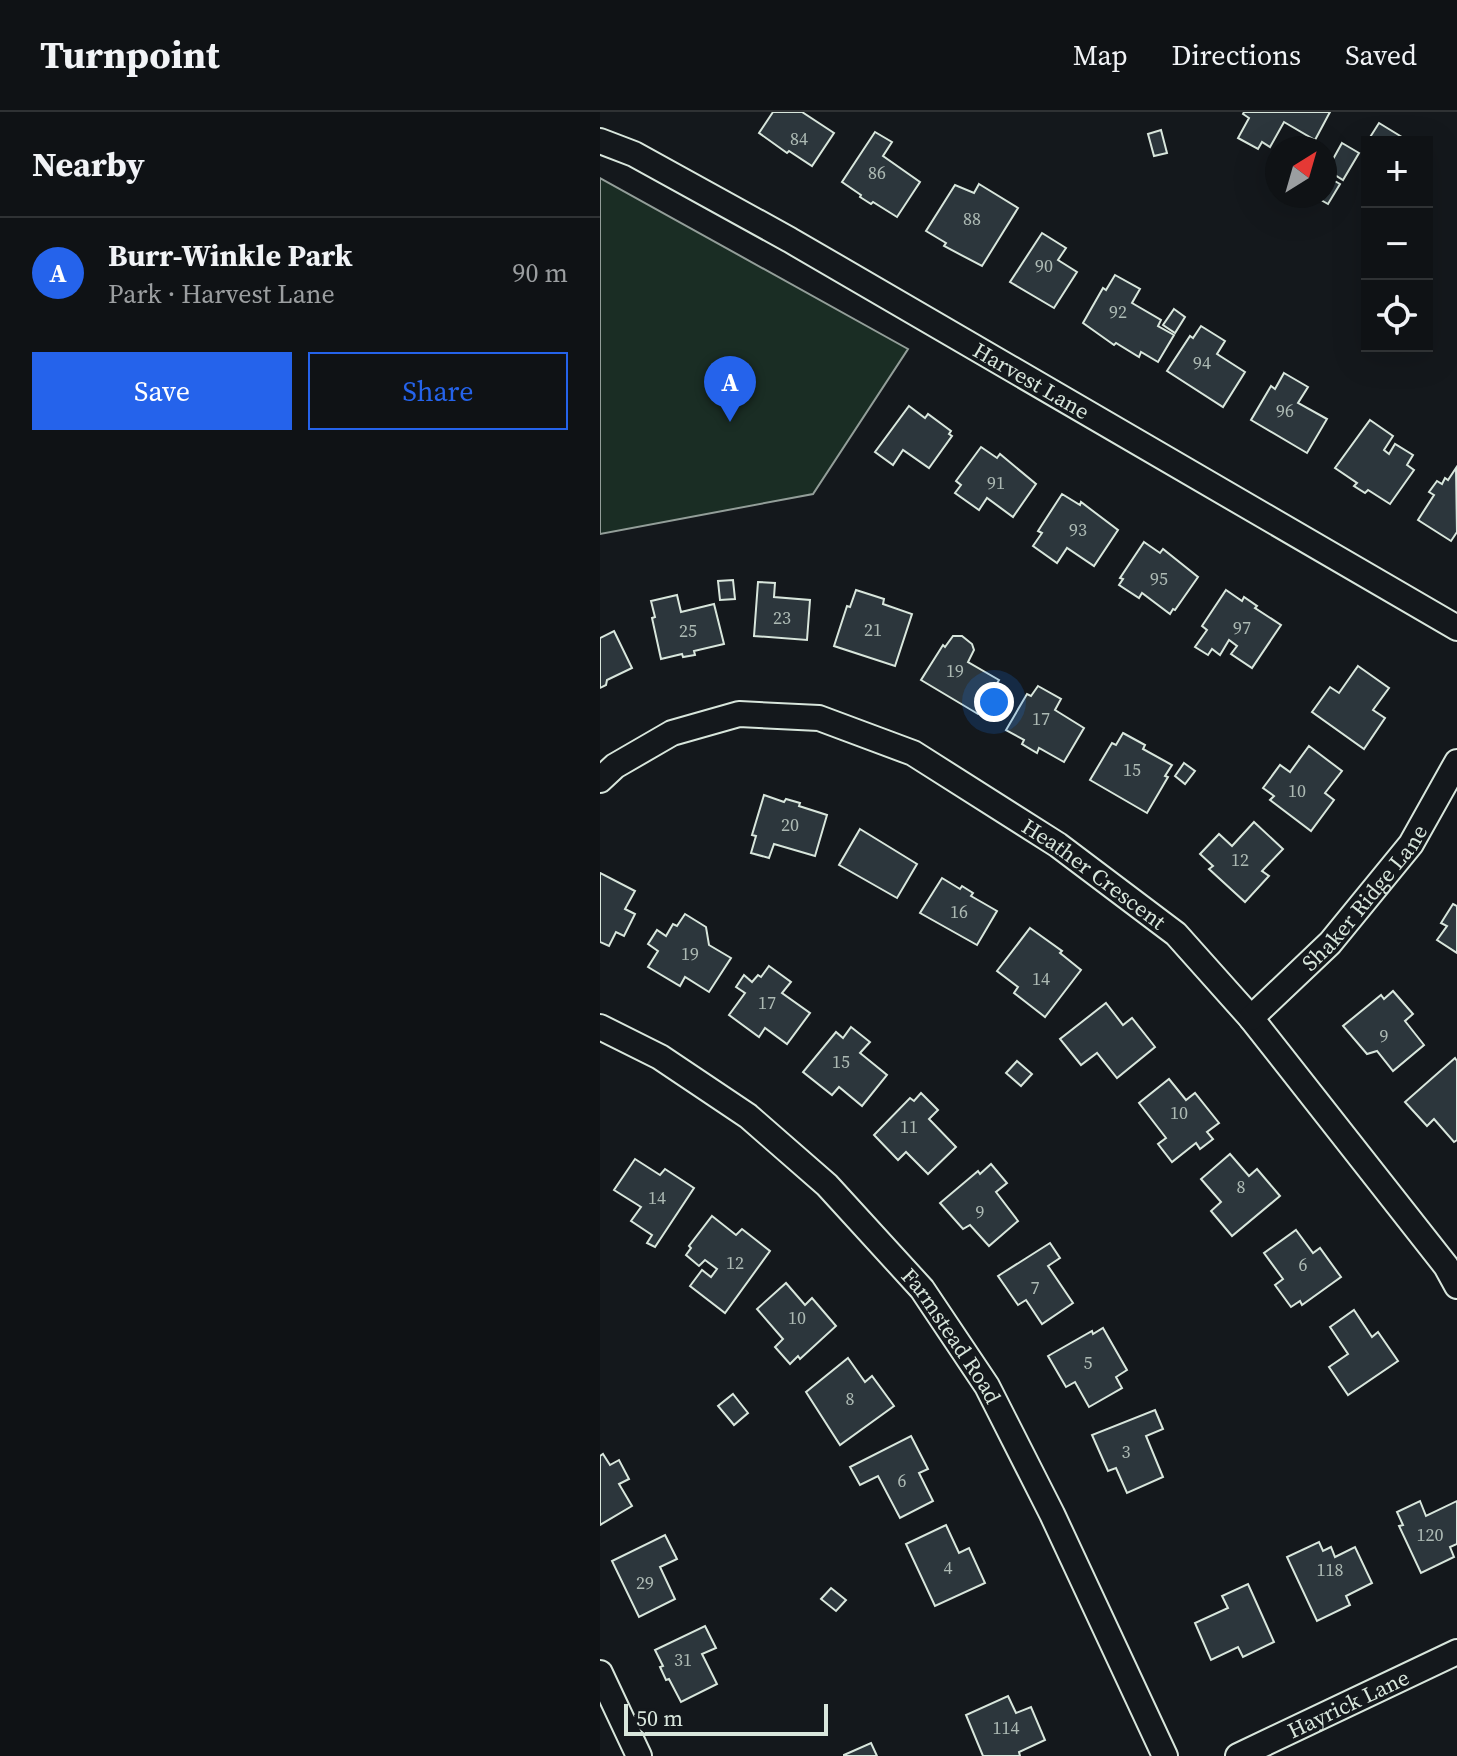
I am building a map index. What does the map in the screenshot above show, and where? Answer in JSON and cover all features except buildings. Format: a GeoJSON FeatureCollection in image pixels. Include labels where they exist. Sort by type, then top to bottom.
{"type":"FeatureCollection","features":[{"type":"Feature","properties":{"kind":"street","name":"Harvest Lane"},"geometry":{"type":"LineString","coordinates":[[600,141],[634,154],[790,240],[1457,628]]}},
{"type":"Feature","properties":{"kind":"street","name":"Heather Crescent"},"geometry":{"type":"LineString","coordinates":[[600,780],[615,766],[672,733],[739,714],[819,718],[913,753],[1058,845],[1176,934],[1251,1018],[1446,1266],[1457,1286]]}},
{"type":"Feature","properties":{"kind":"street","name":"Shaker Ridge Lane"},"geometry":{"type":"LineString","coordinates":[[1251,1018],[1330,943],[1411,844],[1457,762]]}},
{"type":"Feature","properties":{"kind":"street","name":"Farmstead Road"},"geometry":{"type":"LineString","coordinates":[[600,1027],[660,1057],[748,1116],[827,1185],[922,1289],[987,1386],[1052,1514],[1165,1756]]}},
{"type":"Feature","properties":{"kind":"street","name":"Hayrick Lane"},"geometry":{"type":"LineString","coordinates":[[1238,1756],[1457,1652]]}},
{"type":"Feature","properties":{"kind":"street"},"geometry":{"type":"LineString","coordinates":[[600,1673],[639,1756]]}},
{"type":"Feature","properties":{"kind":"green space"},"geometry":{"type":"Polygon","coordinates":[[[600,178],[908,349],[813,494],[600,534],[600,178]]]}},
{"type":"Feature","properties":{"kind":"place","name":"Burr-Winkle Park"},"geometry":{"type":"Point","coordinates":[730,422]}}]}
